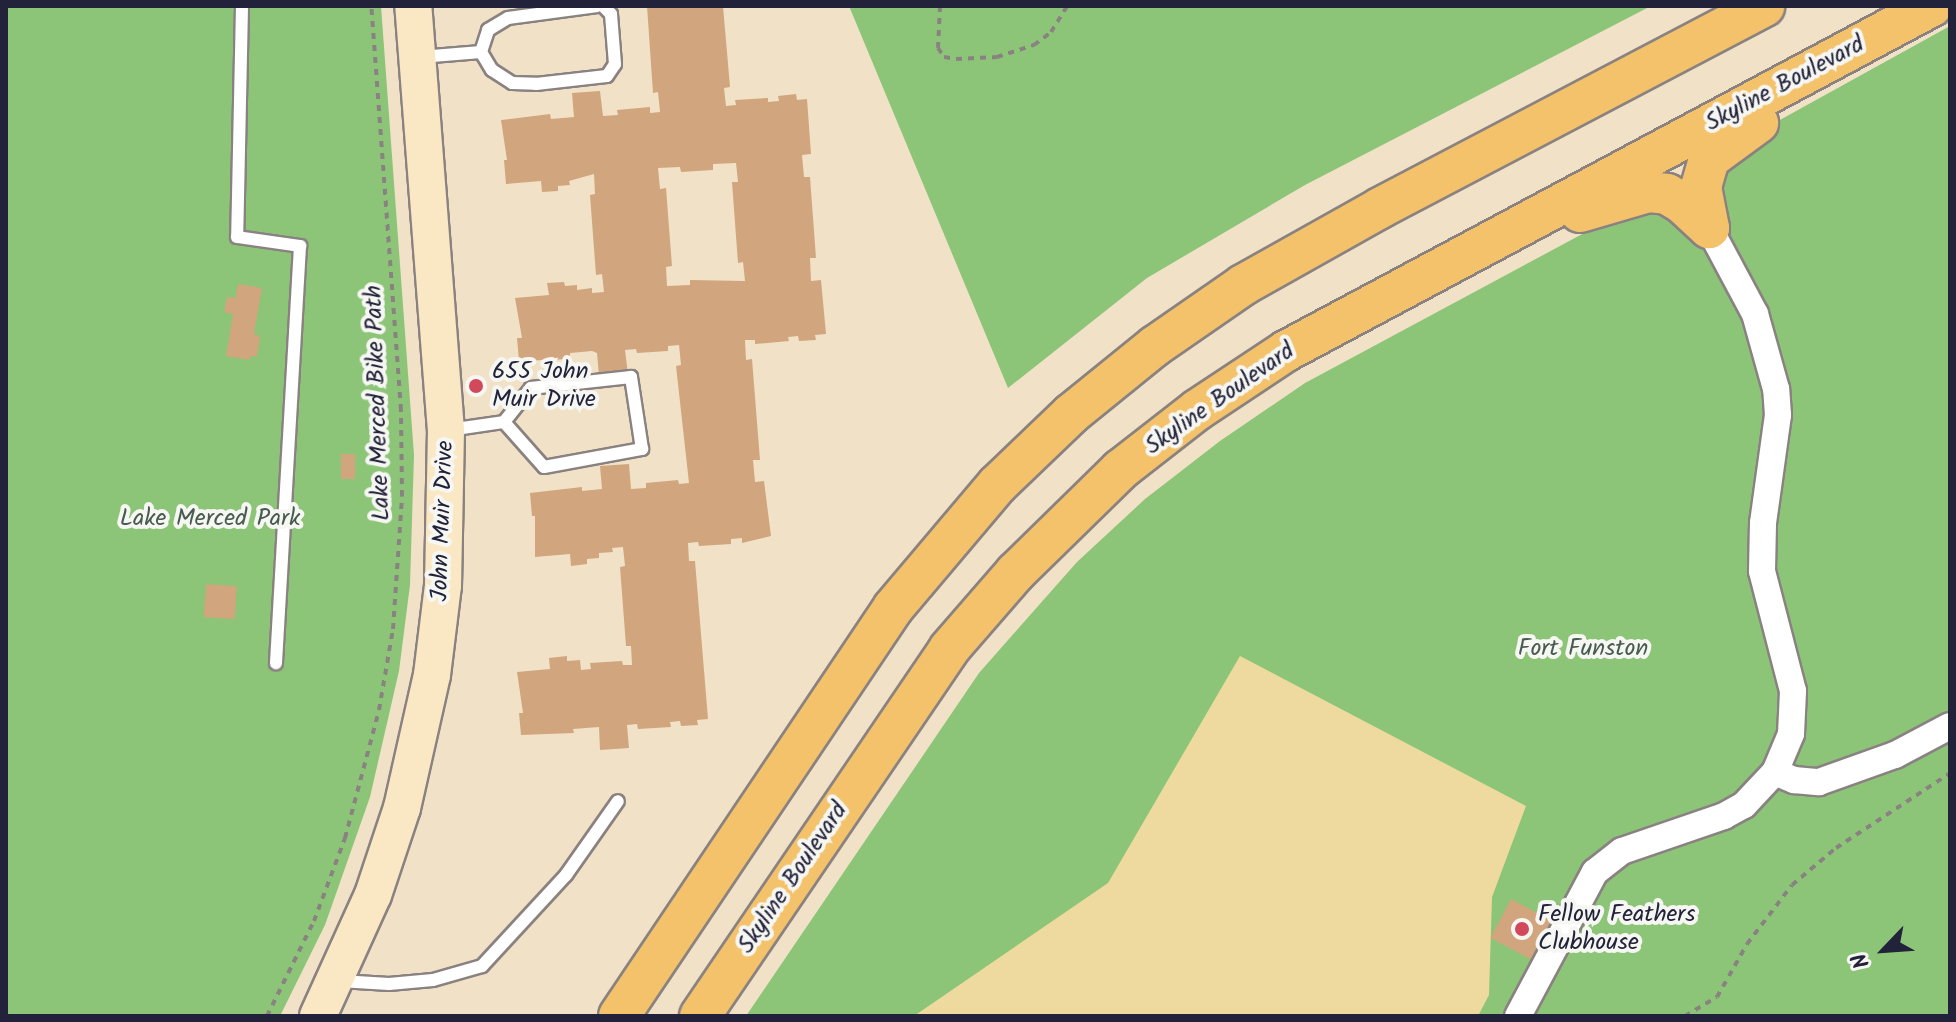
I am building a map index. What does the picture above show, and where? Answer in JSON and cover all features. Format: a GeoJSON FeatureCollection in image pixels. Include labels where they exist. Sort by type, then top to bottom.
{"type":"FeatureCollection","features":[{"type":"Feature","properties":{"kind":"main road"},"geometry":{"type":"LineString","coordinates":[[619,1016],[893,608],[997,485],[1071,414],[1155,346],[1270,269],[1764,6]]}},
{"type":"Feature","properties":{"kind":"main road"},"geometry":{"type":"LineString","coordinates":[[1709,228],[1701,187],[1709,159],[1722,146],[1783,108],[1918,14]]}},
{"type":"Feature","properties":{"kind":"main road","name":"Skyline Boulevard"},"geometry":{"type":"LineString","coordinates":[[700,1016],[949,649],[1016,572],[1085,502],[1158,440],[1241,380],[1333,325],[1918,14]]}},
{"type":"Feature","properties":{"kind":"main road"},"geometry":{"type":"LineString","coordinates":[[1518,225],[1584,212],[1649,192],[1667,194],[1682,203],[1709,228]]}},
{"type":"Feature","properties":{"kind":"street","name":"John Muir Drive"},"geometry":{"type":"LineString","coordinates":[[318,1016],[336,980],[388,852],[424,721],[443,586],[446,431],[413,6]]}},
{"type":"Feature","properties":{"kind":"street"},"geometry":{"type":"LineString","coordinates":[[1518,1016],[1586,886],[1607,860],[1724,816],[1744,805],[1775,772],[1785,753],[1793,713],[1793,691],[1762,571],[1762,535],[1778,415],[1776,389],[1755,314],[1709,228]]}},
{"type":"Feature","properties":{"kind":"street"},"geometry":{"type":"LineString","coordinates":[[1775,772],[1794,780],[1819,782],[1895,755],[1950,726]]}},
{"type":"Feature","properties":{"kind":"lane"},"geometry":{"type":"LineString","coordinates":[[242,6],[237,237],[300,246],[276,663]]}},
{"type":"Feature","properties":{"kind":"lane"},"geometry":{"type":"LineString","coordinates":[[597,6],[508,18],[488,30],[481,52],[492,70],[512,83],[536,84],[607,76],[615,64],[611,14],[603,6]]}},
{"type":"Feature","properties":{"kind":"lane"},"geometry":{"type":"LineString","coordinates":[[417,57],[481,52]]}},
{"type":"Feature","properties":{"kind":"lane"},"geometry":{"type":"LineString","coordinates":[[446,431],[504,422],[531,388],[631,377],[642,449],[544,467],[504,422]]}},
{"type":"Feature","properties":{"kind":"lane"},"geometry":{"type":"LineString","coordinates":[[336,980],[389,984],[433,980],[482,966],[566,875],[618,801]]}},
{"type":"Feature","properties":{"kind":"path","name":"Lake Merced Bike Path"},"geometry":{"type":"LineString","coordinates":[[267,1016],[314,921],[345,838],[379,710],[395,614],[402,496],[401,410],[371,6]]}},
{"type":"Feature","properties":{"kind":"path"},"geometry":{"type":"LineString","coordinates":[[940,6],[938,48],[944,57],[956,59],[997,57],[1034,45],[1051,32],[1067,6]]}},
{"type":"Feature","properties":{"kind":"path"},"geometry":{"type":"LineString","coordinates":[[1685,1016],[1717,997],[1747,944],[1792,885],[1836,848],[1950,773]]}},
{"type":"Feature","properties":{"kind":"green space","name":"Lake Merced Park"},"geometry":{"type":"Polygon","coordinates":[[[6,6],[381,6],[414,455],[410,585],[399,671],[370,797],[325,925],[280,1016],[6,1016],[6,6]]]}},
{"type":"Feature","properties":{"kind":"green space"},"geometry":{"type":"Polygon","coordinates":[[[849,6],[1651,6],[1305,185],[1147,278],[1008,388],[849,6]]]}},
{"type":"Feature","properties":{"kind":"green space","name":"Fort Funston"},"geometry":{"type":"Polygon","coordinates":[[[1950,26],[1950,1016],[746,1016],[979,673],[1077,562],[1145,499],[1220,441],[1305,383],[1733,153],[1742,141],[1950,26]]]}},
{"type":"Feature","properties":{"kind":"sand"},"geometry":{"type":"Polygon","coordinates":[[[1240,656],[1526,806],[1492,897],[1489,995],[1478,1016],[914,1016],[1108,883],[1240,656]]]}},
{"type":"Feature","properties":{"kind":"building"},"geometry":{"type":"Polygon","coordinates":[[[647,6],[723,6],[730,87],[724,88],[726,106],[736,105],[735,100],[768,98],[768,102],[779,101],[778,96],[796,94],[797,100],[807,99],[811,154],[802,155],[804,177],[810,177],[816,258],[810,258],[811,281],[821,280],[826,334],[815,335],[816,340],[799,341],[798,336],[788,337],[789,341],[755,344],[755,340],[745,340],[746,360],[752,359],[760,460],[753,460],[755,482],[764,481],[771,536],[742,543],[742,538],[731,539],[731,544],[699,546],[698,542],[688,543],[689,561],[695,561],[708,719],[697,720],[698,725],[681,726],[680,721],[670,722],[671,727],[638,729],[637,724],[627,725],[629,748],[600,750],[599,727],[573,729],[574,733],[521,735],[519,713],[523,713],[517,672],[550,669],[549,658],[567,656],[567,661],[580,660],[581,670],[591,669],[590,663],[622,661],[623,665],[632,665],[631,646],[626,646],[620,567],[625,566],[623,547],[612,548],[613,552],[599,553],[599,558],[587,559],[587,564],[571,566],[570,554],[535,557],[535,516],[532,516],[530,493],[582,487],[582,491],[602,489],[600,466],[629,464],[631,489],[646,488],[646,483],[678,480],[679,484],[689,483],[676,366],[681,365],[679,345],[668,346],[668,351],[637,353],[636,349],[625,350],[628,374],[599,376],[597,353],[592,351],[570,353],[570,359],[519,361],[517,338],[522,338],[515,298],[549,295],[547,283],[564,282],[565,286],[577,285],[577,290],[592,288],[592,293],[604,292],[602,274],[596,275],[590,195],[595,194],[594,174],[569,181],[570,185],[558,186],[558,191],[542,192],[541,181],[506,184],[504,160],[507,160],[501,120],[550,114],[551,119],[574,117],[572,93],[600,91],[603,116],[618,115],[617,110],[650,107],[650,113],[660,112],[658,92],[653,93],[647,6]],[[736,163],[713,164],[713,170],[681,172],[680,167],[658,168],[660,189],[666,188],[672,266],[666,267],[667,286],[690,285],[690,280],[745,281],[743,262],[738,263],[732,182],[738,182],[736,163]]]}},
{"type":"Feature","properties":{"kind":"building"},"geometry":{"type":"Polygon","coordinates":[[[238,284],[262,288],[254,334],[260,336],[257,357],[250,356],[250,360],[226,356],[233,314],[224,312],[227,297],[235,298],[238,284]]]}},
{"type":"Feature","properties":{"kind":"building"},"geometry":{"type":"Polygon","coordinates":[[[341,454],[355,454],[355,479],[341,479],[341,454]]]}},
{"type":"Feature","properties":{"kind":"building"},"geometry":{"type":"Polygon","coordinates":[[[206,584],[237,586],[235,619],[204,617],[206,584]]]}},
{"type":"Feature","properties":{"kind":"building","name":"Fellow Feathers Clubhouse"},"geometry":{"type":"Polygon","coordinates":[[[1511,899],[1552,921],[1532,960],[1490,938],[1511,899]]]}},
{"type":"Feature","properties":{"kind":"place","name":"655 John Muir Drive"},"geometry":{"type":"Point","coordinates":[476,386]}},
{"type":"Feature","properties":{"kind":"place","name":"Fellow Feathers Clubhouse"},"geometry":{"type":"Point","coordinates":[1522,929]}}]}
